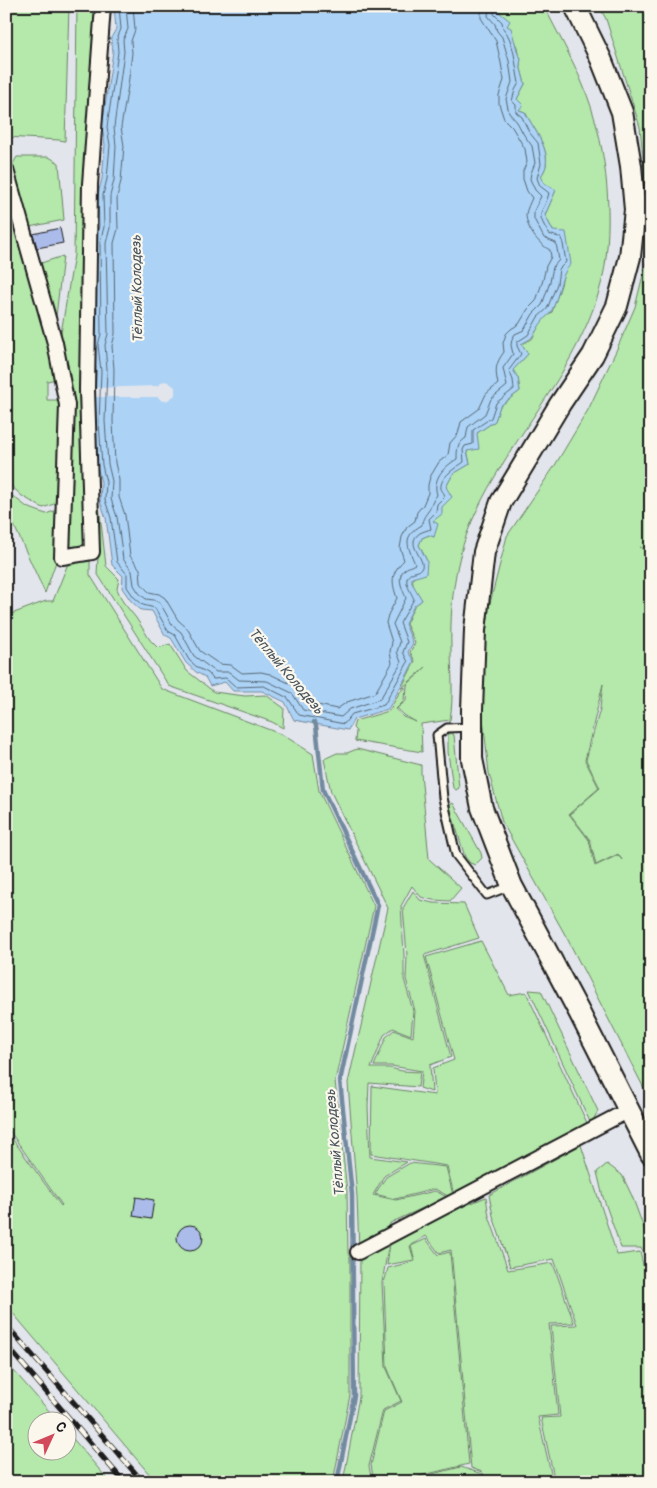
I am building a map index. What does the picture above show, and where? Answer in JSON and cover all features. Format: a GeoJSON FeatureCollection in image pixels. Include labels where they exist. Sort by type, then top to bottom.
{"type":"FeatureCollection","features":[{"type":"Feature","properties":{"kind":"main road"},"geometry":{"type":"LineString","coordinates":[[575,6],[601,59],[622,112],[631,166],[635,210],[630,257],[617,306],[593,355],[560,404],[501,502],[484,552],[475,630],[472,759],[482,808],[512,886],[651,1154]]}},
{"type":"Feature","properties":{"kind":"street"},"geometry":{"type":"LineString","coordinates":[[6,170],[55,343],[67,404],[62,557],[92,552],[87,390],[90,184],[103,6]]}},
{"type":"Feature","properties":{"kind":"street"},"geometry":{"type":"LineString","coordinates":[[358,1252],[629,1110]]}},
{"type":"Feature","properties":{"kind":"lane"},"geometry":{"type":"LineString","coordinates":[[472,727],[447,728],[437,735],[443,798],[456,855],[487,896],[512,886]]}},
{"type":"Feature","properties":{"kind":"green space"},"geometry":{"type":"Polygon","coordinates":[[[6,6],[69,6],[65,141],[6,137],[6,6]]]}},
{"type":"Feature","properties":{"kind":"green space"},"geometry":{"type":"Polygon","coordinates":[[[77,6],[100,6],[89,547],[67,551],[68,365],[61,346],[61,333],[74,255],[77,6]]]}},
{"type":"Feature","properties":{"kind":"green space"},"geometry":{"type":"Polygon","coordinates":[[[501,6],[544,6],[583,85],[597,128],[606,174],[608,198],[605,266],[599,293],[577,345],[552,389],[488,488],[477,509],[463,545],[456,573],[452,603],[452,693],[450,720],[421,724],[422,752],[355,741],[356,731],[353,728],[355,721],[389,711],[399,693],[405,687],[404,701],[397,708],[406,701],[407,685],[426,667],[401,689],[415,661],[410,652],[415,643],[406,624],[414,606],[422,600],[413,583],[414,576],[427,561],[419,545],[422,538],[429,535],[434,537],[432,522],[441,507],[446,487],[453,474],[470,464],[467,450],[477,433],[495,421],[500,406],[520,391],[518,378],[513,370],[528,354],[521,344],[532,339],[542,320],[552,312],[564,271],[553,231],[545,215],[556,190],[544,183],[541,176],[546,168],[543,145],[525,112],[519,110],[517,99],[525,84],[520,65],[521,58],[499,12],[501,6]],[[397,708],[403,717],[416,722],[404,715],[397,708]]]}},
{"type":"Feature","properties":{"kind":"green space"},"geometry":{"type":"Polygon","coordinates":[[[599,6],[651,6],[651,235],[640,127],[606,19],[599,6]]]}},
{"type":"Feature","properties":{"kind":"green space"},"geometry":{"type":"Polygon","coordinates":[[[17,157],[49,157],[59,163],[64,220],[29,227],[12,165],[17,157]]]}},
{"type":"Feature","properties":{"kind":"green space"},"geometry":{"type":"Polygon","coordinates":[[[6,190],[57,379],[47,381],[47,400],[62,400],[59,502],[43,508],[22,496],[6,481],[6,190]]]}},
{"type":"Feature","properties":{"kind":"green space"},"geometry":{"type":"Polygon","coordinates":[[[651,243],[651,554],[640,547],[651,556],[651,1102],[568,940],[502,822],[489,773],[480,690],[489,607],[507,536],[554,467],[588,410],[635,307],[651,243]],[[603,684],[585,760],[599,788],[569,814],[589,840],[595,866],[618,855],[622,860],[618,854],[596,865],[590,840],[570,814],[600,788],[586,760],[600,709],[603,684]]]}},
{"type":"Feature","properties":{"kind":"green space"},"geometry":{"type":"Polygon","coordinates":[[[63,256],[55,325],[38,264],[63,256]]]}},
{"type":"Feature","properties":{"kind":"green space"},"geometry":{"type":"Polygon","coordinates":[[[6,491],[27,507],[46,514],[59,509],[57,559],[45,593],[6,508],[6,491]]]}},
{"type":"Feature","properties":{"kind":"green space"},"geometry":{"type":"Polygon","coordinates":[[[99,505],[106,566],[119,579],[117,589],[123,602],[150,640],[158,648],[170,644],[187,671],[214,692],[245,696],[266,695],[284,708],[283,728],[272,722],[169,686],[97,573],[98,558],[93,510],[99,505]]]}},
{"type":"Feature","properties":{"kind":"green space"},"geometry":{"type":"Polygon","coordinates":[[[90,558],[90,575],[162,689],[283,735],[313,754],[319,791],[374,906],[335,1081],[347,1191],[348,1253],[350,1257],[350,1395],[333,1482],[156,1482],[6,1305],[6,1130],[62,1205],[6,1126],[6,616],[46,601],[53,601],[69,561],[90,558]]]}},
{"type":"Feature","properties":{"kind":"green space"},"geometry":{"type":"Polygon","coordinates":[[[451,733],[454,735],[459,788],[456,790],[453,788],[448,752],[448,735],[451,733]]]}},
{"type":"Feature","properties":{"kind":"green space"},"geometry":{"type":"Polygon","coordinates":[[[357,749],[421,765],[429,859],[461,888],[450,901],[421,897],[412,886],[401,906],[404,979],[413,1011],[411,1035],[393,1028],[384,1035],[371,1068],[390,1068],[420,1072],[418,1087],[369,1083],[370,1157],[407,1162],[384,1176],[373,1195],[396,1200],[435,1191],[447,1197],[390,1223],[389,1233],[359,1250],[348,1083],[388,908],[331,792],[324,759],[337,753],[347,753],[357,749]]]}},
{"type":"Feature","properties":{"kind":"green space"},"geometry":{"type":"Polygon","coordinates":[[[453,803],[481,853],[482,858],[475,865],[470,863],[465,857],[451,811],[450,805],[453,803]]]}},
{"type":"Feature","properties":{"kind":"green space"},"geometry":{"type":"Polygon","coordinates":[[[413,891],[420,900],[433,903],[464,904],[479,938],[424,955],[451,1057],[430,1065],[432,1092],[420,1088],[422,1071],[391,1066],[374,1066],[386,1037],[394,1030],[413,1037],[415,1011],[406,979],[407,955],[403,908],[413,891]]]}},
{"type":"Feature","properties":{"kind":"green space"},"geometry":{"type":"Polygon","coordinates":[[[481,941],[509,995],[526,992],[588,1125],[454,1195],[447,1166],[371,1154],[372,1086],[435,1095],[433,1068],[454,1060],[426,957],[481,941]]]}},
{"type":"Feature","properties":{"kind":"green space"},"geometry":{"type":"Polygon","coordinates":[[[529,990],[541,991],[598,1111],[591,1124],[529,990]]]}},
{"type":"Feature","properties":{"kind":"green space"},"geometry":{"type":"Polygon","coordinates":[[[581,1145],[617,1255],[640,1252],[651,1298],[651,1482],[555,1482],[541,1418],[560,1417],[551,1326],[577,1325],[554,1259],[510,1267],[493,1216],[489,1195],[581,1145]]]}},
{"type":"Feature","properties":{"kind":"green space"},"geometry":{"type":"Polygon","coordinates":[[[410,1163],[446,1167],[453,1195],[448,1196],[435,1189],[395,1199],[375,1194],[386,1177],[410,1163]]]}},
{"type":"Feature","properties":{"kind":"green space"},"geometry":{"type":"Polygon","coordinates":[[[607,1164],[622,1175],[632,1196],[649,1242],[650,1267],[641,1248],[621,1248],[603,1197],[597,1172],[607,1164]]]}},
{"type":"Feature","properties":{"kind":"green space"},"geometry":{"type":"Polygon","coordinates":[[[486,1197],[489,1216],[508,1270],[553,1263],[574,1323],[549,1324],[558,1415],[538,1417],[553,1482],[488,1482],[482,1472],[471,1468],[451,1250],[439,1253],[426,1236],[410,1246],[414,1260],[387,1265],[391,1236],[486,1197]]]}},
{"type":"Feature","properties":{"kind":"green space"},"geometry":{"type":"Polygon","coordinates":[[[390,1236],[382,1283],[386,1367],[401,1401],[383,1410],[369,1466],[372,1482],[343,1482],[359,1397],[360,1253],[390,1236]]]}},
{"type":"Feature","properties":{"kind":"green space"},"geometry":{"type":"Polygon","coordinates":[[[426,1239],[438,1255],[450,1252],[469,1464],[419,1476],[417,1482],[374,1482],[371,1465],[384,1411],[402,1402],[387,1367],[384,1283],[388,1268],[415,1261],[411,1246],[426,1239]]]}},
{"type":"Feature","properties":{"kind":"green space"},"geometry":{"type":"Polygon","coordinates":[[[6,1362],[48,1410],[28,1410],[28,1460],[78,1460],[78,1445],[110,1482],[6,1482],[6,1362]]]}},
{"type":"Feature","properties":{"kind":"green space"},"geometry":{"type":"Polygon","coordinates":[[[461,1467],[482,1474],[487,1482],[419,1482],[420,1477],[461,1467]]]}},
{"type":"Feature","properties":{"kind":"water"},"geometry":{"type":"Polygon","coordinates":[[[114,6],[501,6],[499,12],[510,21],[507,26],[511,28],[518,54],[521,58],[520,65],[525,84],[517,99],[523,105],[519,110],[525,112],[543,145],[546,168],[541,176],[544,183],[556,190],[545,215],[553,231],[566,232],[571,264],[564,274],[551,312],[543,320],[532,337],[521,344],[528,354],[513,370],[518,378],[520,391],[500,406],[495,421],[477,433],[479,449],[467,451],[470,464],[453,474],[446,487],[452,497],[442,507],[442,514],[433,521],[438,524],[434,537],[429,535],[422,538],[419,545],[427,561],[426,574],[412,578],[412,583],[422,600],[414,606],[405,624],[413,643],[408,652],[414,661],[388,709],[354,719],[348,730],[294,720],[285,702],[262,691],[233,691],[225,682],[210,686],[205,677],[186,663],[171,638],[165,635],[152,611],[141,610],[131,601],[122,588],[123,576],[112,565],[106,518],[100,501],[101,482],[97,466],[94,423],[96,370],[93,344],[96,334],[95,241],[99,226],[98,194],[102,179],[105,145],[102,127],[113,51],[111,38],[116,29],[114,6]]]}},
{"type":"Feature","properties":{"kind":"pier"},"geometry":{"type":"Polygon","coordinates":[[[164,381],[175,387],[175,395],[168,400],[162,401],[158,397],[94,397],[94,388],[157,386],[164,381]]]}},
{"type":"Feature","properties":{"kind":"building"},"geometry":{"type":"Polygon","coordinates":[[[60,228],[63,243],[37,248],[33,234],[60,228]]]}},
{"type":"Feature","properties":{"kind":"building"},"geometry":{"type":"Polygon","coordinates":[[[136,1197],[154,1200],[151,1219],[133,1216],[136,1197]]]}},
{"type":"Feature","properties":{"kind":"building"},"geometry":{"type":"Polygon","coordinates":[[[190,1225],[199,1229],[203,1238],[199,1247],[190,1251],[181,1247],[177,1238],[181,1229],[190,1225]]]}},
{"type":"Feature","properties":{"kind":"waterway","name":"Тёплый Колодезь"},"geometry":{"type":"LineString","coordinates":[[314,722],[316,725],[323,790],[378,905],[340,1081],[352,1194],[354,1396],[337,1482]]}},
{"type":"Feature","properties":{"kind":"railway"},"geometry":{"type":"LineString","coordinates":[[6,1325],[143,1482]]}},
{"type":"Feature","properties":{"kind":"railway"},"geometry":{"type":"LineString","coordinates":[[6,1345],[124,1482]]}}]}
